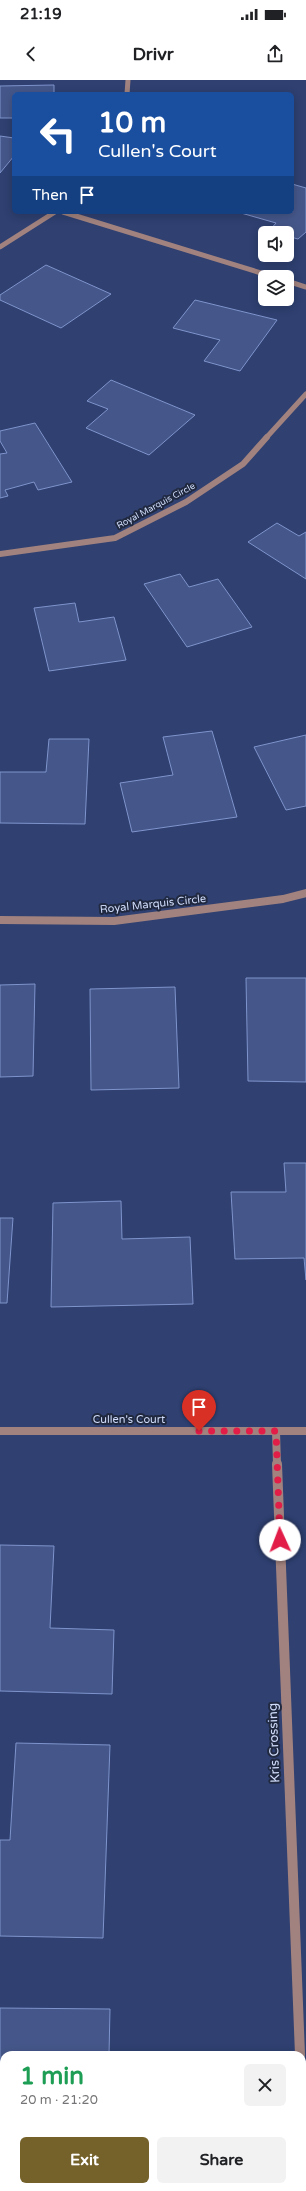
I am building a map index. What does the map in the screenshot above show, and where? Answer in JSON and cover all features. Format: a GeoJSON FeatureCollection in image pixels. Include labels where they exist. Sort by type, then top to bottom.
{"type":"FeatureCollection","features":[{"type":"Feature","properties":{"kind":"street"},"geometry":{"type":"LineString","coordinates":[[128,80],[128,92]]}},
{"type":"Feature","properties":{"kind":"street"},"geometry":{"type":"LineString","coordinates":[[0,247],[52,214]]}},
{"type":"Feature","properties":{"kind":"street"},"geometry":{"type":"LineString","coordinates":[[69,214],[258,272]]}},
{"type":"Feature","properties":{"kind":"street"},"geometry":{"type":"LineString","coordinates":[[294,283],[306,287]]}},
{"type":"Feature","properties":{"kind":"street","name":"Royal Marquis Circle"},"geometry":{"type":"LineString","coordinates":[[0,554],[115,538],[186,502],[243,464],[306,394]]}},
{"type":"Feature","properties":{"kind":"street","name":"Royal Marquis Circle"},"geometry":{"type":"LineString","coordinates":[[0,920],[114,921],[283,899],[306,893]]}},
{"type":"Feature","properties":{"kind":"street","name":"Cullen's Court"},"geometry":{"type":"LineString","coordinates":[[0,1431],[306,1431]]}},
{"type":"Feature","properties":{"kind":"street","name":"Kris Crossing"},"geometry":{"type":"LineString","coordinates":[[276,1431],[300,2051]]}},
{"type":"Feature","properties":{"kind":"building"},"geometry":{"type":"Polygon","coordinates":[[[54,85],[54,92],[12,92],[12,118],[0,118],[0,86],[54,85]]]}},
{"type":"Feature","properties":{"kind":"building"},"geometry":{"type":"Polygon","coordinates":[[[0,136],[12,138],[12,158],[0,173],[0,136]]]}},
{"type":"Feature","properties":{"kind":"building"},"geometry":{"type":"Polygon","coordinates":[[[294,185],[306,188],[306,232],[298,239],[294,238],[294,226],[273,226],[276,223],[244,214],[294,214],[294,185]]]}},
{"type":"Feature","properties":{"kind":"building"},"geometry":{"type":"Polygon","coordinates":[[[46,265],[111,294],[61,328],[0,300],[0,295],[46,265]]]}},
{"type":"Feature","properties":{"kind":"building"},"geometry":{"type":"Polygon","coordinates":[[[195,300],[277,320],[240,371],[204,361],[220,340],[173,328],[195,300]]]}},
{"type":"Feature","properties":{"kind":"building"},"geometry":{"type":"Polygon","coordinates":[[[111,380],[195,415],[149,455],[86,428],[108,409],[87,401],[111,380]]]}},
{"type":"Feature","properties":{"kind":"building"},"geometry":{"type":"Polygon","coordinates":[[[35,423],[72,482],[38,490],[34,482],[5,490],[8,496],[0,498],[0,454],[7,453],[0,441],[0,431],[35,423]]]}},
{"type":"Feature","properties":{"kind":"building"},"geometry":{"type":"Polygon","coordinates":[[[277,523],[299,536],[306,532],[306,579],[248,542],[277,523]]]}},
{"type":"Feature","properties":{"kind":"building"},"geometry":{"type":"Polygon","coordinates":[[[180,574],[189,587],[218,579],[252,627],[187,647],[144,584],[180,574]]]}},
{"type":"Feature","properties":{"kind":"building"},"geometry":{"type":"Polygon","coordinates":[[[75,603],[79,622],[114,617],[126,660],[49,671],[34,608],[75,603]]]}},
{"type":"Feature","properties":{"kind":"building"},"geometry":{"type":"Polygon","coordinates":[[[212,731],[237,817],[132,832],[120,783],[173,775],[163,737],[212,731]]]}},
{"type":"Feature","properties":{"kind":"building"},"geometry":{"type":"Polygon","coordinates":[[[306,735],[306,806],[286,810],[254,747],[306,735]]]}},
{"type":"Feature","properties":{"kind":"building"},"geometry":{"type":"Polygon","coordinates":[[[49,739],[89,739],[85,824],[0,823],[0,772],[46,772],[49,739]]]}},
{"type":"Feature","properties":{"kind":"building"},"geometry":{"type":"Polygon","coordinates":[[[246,978],[306,978],[306,1082],[248,1081],[246,978]]]}},
{"type":"Feature","properties":{"kind":"building"},"geometry":{"type":"Polygon","coordinates":[[[35,984],[33,1076],[0,1077],[0,985],[35,984]]]}},
{"type":"Feature","properties":{"kind":"building"},"geometry":{"type":"Polygon","coordinates":[[[175,987],[179,1088],[91,1090],[90,989],[175,987]]]}},
{"type":"Feature","properties":{"kind":"building"},"geometry":{"type":"Polygon","coordinates":[[[284,1163],[306,1163],[306,1280],[304,1258],[235,1259],[231,1192],[286,1192],[284,1163]]]}},
{"type":"Feature","properties":{"kind":"building"},"geometry":{"type":"Polygon","coordinates":[[[121,1201],[122,1239],[190,1237],[193,1304],[51,1307],[53,1203],[121,1201]]]}},
{"type":"Feature","properties":{"kind":"building"},"geometry":{"type":"Polygon","coordinates":[[[0,1218],[13,1218],[7,1303],[0,1303],[0,1218]]]}},
{"type":"Feature","properties":{"kind":"building"},"geometry":{"type":"Polygon","coordinates":[[[0,1545],[54,1546],[50,1628],[114,1630],[112,1694],[0,1691],[0,1545]]]}},
{"type":"Feature","properties":{"kind":"building"},"geometry":{"type":"Polygon","coordinates":[[[16,1743],[110,1745],[103,1938],[0,1936],[0,1840],[10,1840],[16,1743]]]}},
{"type":"Feature","properties":{"kind":"building"},"geometry":{"type":"Polygon","coordinates":[[[0,2008],[110,2009],[109,2051],[0,2051],[0,2008]]]}},
{"type":"Feature","properties":{"kind":"route"},"geometry":{"type":"LineString","coordinates":[[199,1431],[276,1431],[280,1540]]}}]}
